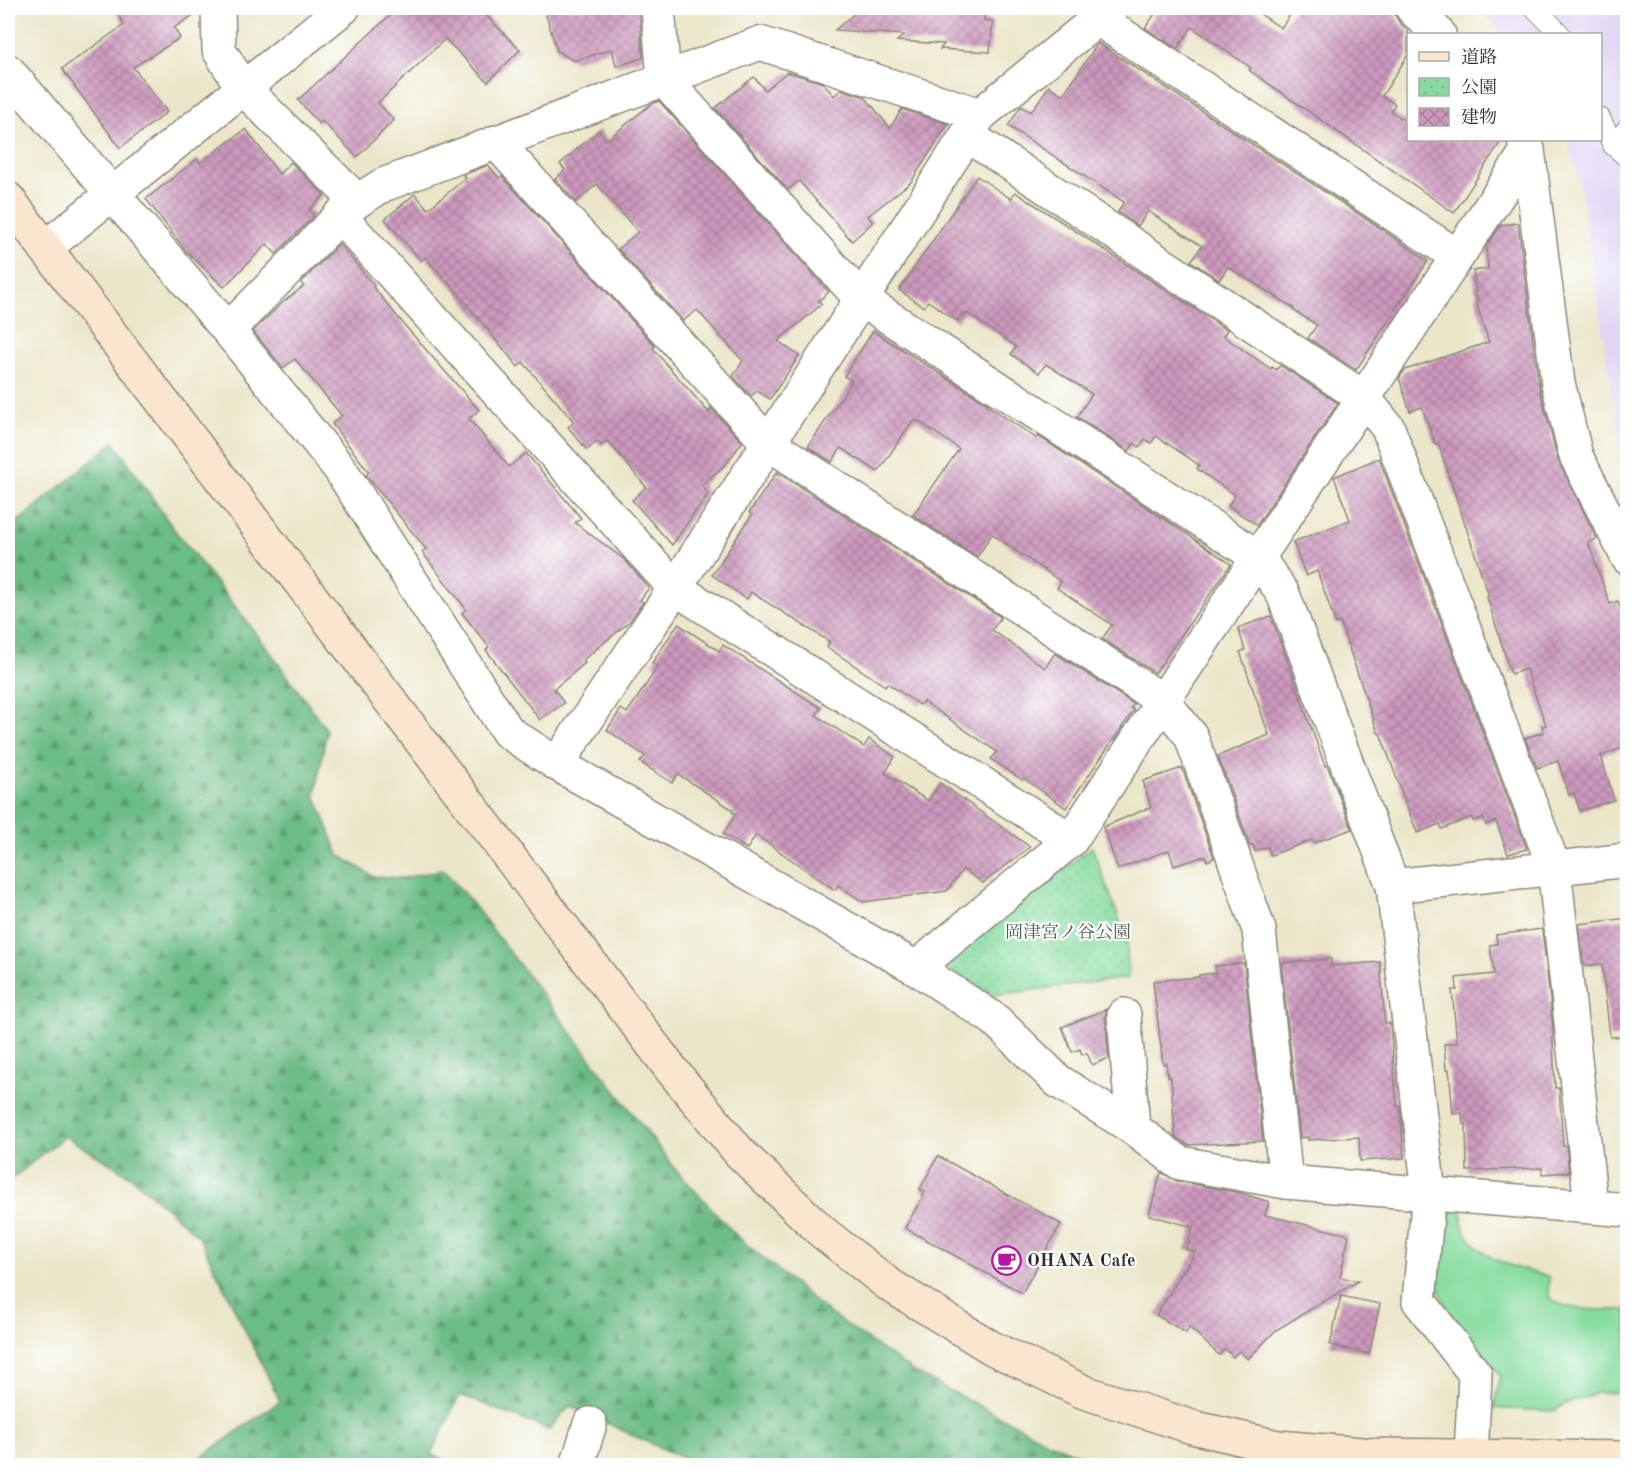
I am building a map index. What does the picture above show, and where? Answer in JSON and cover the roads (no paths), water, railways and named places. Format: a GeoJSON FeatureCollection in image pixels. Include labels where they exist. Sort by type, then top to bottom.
{"type":"FeatureCollection","features":[{"type":"Feature","properties":{"kind":"street"},"geometry":{"type":"LineString","coordinates":[[218,8],[219,50],[242,87],[675,588],[1071,840]]}},
{"type":"Feature","properties":{"kind":"street"},"geometry":{"type":"LineString","coordinates":[[45,248],[242,87],[343,8]]}},
{"type":"Feature","properties":{"kind":"street"},"geometry":{"type":"LineString","coordinates":[[658,8],[664,79],[861,299],[1258,557],[1283,594],[1393,886],[1430,1193],[1419,1301],[1475,1374],[1471,1456]]}},
{"type":"Feature","properties":{"kind":"street"},"geometry":{"type":"LineString","coordinates":[[1412,8],[1438,33]]}},
{"type":"Feature","properties":{"kind":"street"},"geometry":{"type":"LineString","coordinates":[[557,764],[675,588],[973,125],[1104,13],[1457,256]]}},
{"type":"Feature","properties":{"kind":"street"},"geometry":{"type":"LineString","coordinates":[[228,330],[349,209],[383,184],[760,43],[973,125],[1364,398],[1388,428],[1554,867],[1591,1205]]}},
{"type":"Feature","properties":{"kind":"street"},"geometry":{"type":"LineString","coordinates":[[8,71],[228,330],[340,469],[508,732],[557,764],[916,968],[994,1019],[1058,1081],[1133,1128],[1180,1163],[1286,1182],[1628,1209]]}},
{"type":"Feature","properties":{"kind":"street"},"geometry":{"type":"LineString","coordinates":[[496,142],[768,443],[1163,701],[1191,736],[1259,930],[1286,1182]]}},
{"type":"Feature","properties":{"kind":"street"},"geometry":{"type":"LineString","coordinates":[[916,968],[1071,840],[1457,256],[1526,145]]}},
{"type":"Feature","properties":{"kind":"street"},"geometry":{"type":"LineString","coordinates":[[1526,145],[1561,394],[1576,456],[1628,558]]}},
{"type":"Feature","properties":{"kind":"street"},"geometry":{"type":"LineString","coordinates":[[8,199],[671,1070],[740,1153],[821,1231],[888,1284],[992,1348],[1084,1392],[1192,1427],[1278,1447],[1374,1455],[1628,1458]]}},
{"type":"Feature","properties":{"kind":"street"},"geometry":{"type":"LineString","coordinates":[[1393,886],[1628,860]]}},
{"type":"Feature","properties":{"kind":"street"},"geometry":{"type":"LineString","coordinates":[[1124,1015],[1133,1128]]}},
{"type":"Feature","properties":{"kind":"street"},"geometry":{"type":"LineString","coordinates":[[577,1466],[590,1424]]}},
{"type":"Feature","properties":{"kind":"lane"},"geometry":{"type":"LineString","coordinates":[[1535,8],[1559,33]]}},
{"type":"Feature","properties":{"kind":"lane"},"geometry":{"type":"LineString","coordinates":[[1602,121],[1620,151]]}},
{"type":"Feature","properties":{"kind":"lane"},"geometry":{"type":"LineString","coordinates":[[1620,151],[1628,128]]}},
{"type":"Feature","properties":{"kind":"place","name":"OHANA Cafe"},"geometry":{"type":"Point","coordinates":[1006,1261]}},
{"type":"Feature","properties":{"kind":"park label","name":"岡津宮ノ谷公園"},"geometry":{"type":"Point","coordinates":[1068,933]}}]}
